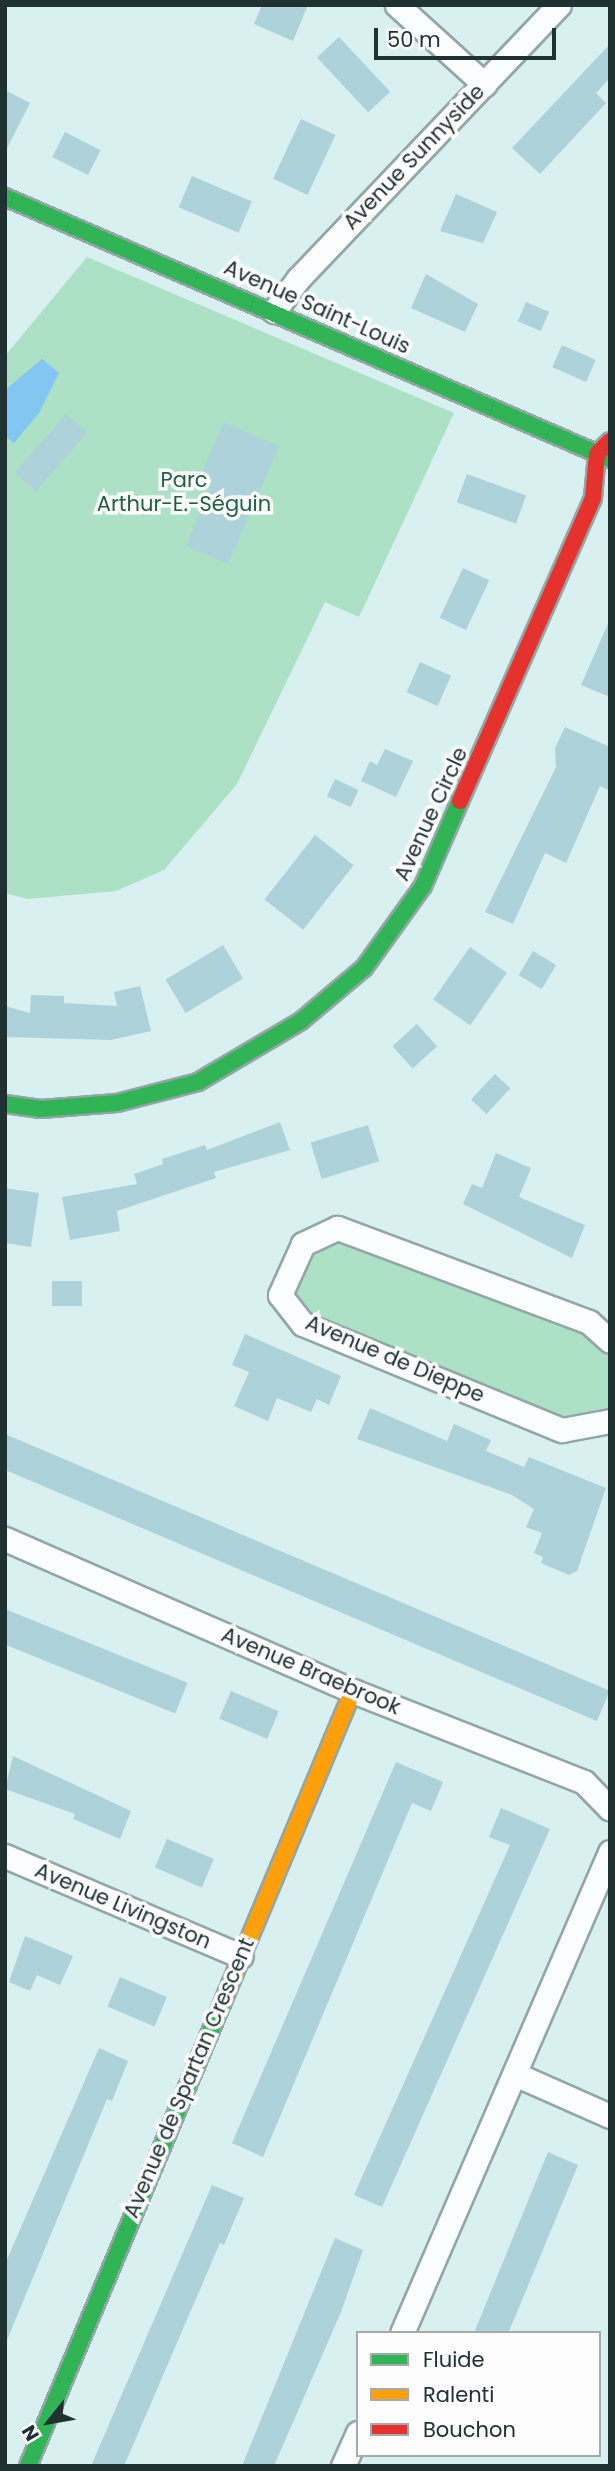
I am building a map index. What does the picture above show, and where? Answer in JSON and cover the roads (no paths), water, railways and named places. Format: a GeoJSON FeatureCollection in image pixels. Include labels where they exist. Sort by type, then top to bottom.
{"type":"FeatureCollection","features":[{"type":"Feature","properties":{"kind":"street"},"geometry":{"type":"LineString","coordinates":[[397,5],[484,84]]}},
{"type":"Feature","properties":{"kind":"street","name":"Avenue Sunnyside"},"geometry":{"type":"LineString","coordinates":[[274,311],[298,279],[559,5]]}},
{"type":"Feature","properties":{"kind":"street","name":"Avenue Saint-Louis"},"geometry":{"type":"LineString","coordinates":[[5,197],[274,311],[603,457]]}},
{"type":"Feature","properties":{"kind":"street"},"geometry":{"type":"LineString","coordinates":[[603,457],[610,441]]}},
{"type":"Feature","properties":{"kind":"street","name":"Avenue Circle"},"geometry":{"type":"LineString","coordinates":[[5,1104],[41,1109],[117,1103],[198,1082],[301,1021],[364,968],[423,886],[593,498],[603,457]]}},
{"type":"Feature","properties":{"kind":"street","name":"Avenue de Dieppe"},"geometry":{"type":"LineString","coordinates":[[610,1341],[589,1322],[337,1227],[303,1244],[280,1295],[303,1324],[562,1430],[610,1421]]}},
{"type":"Feature","properties":{"kind":"street","name":"Avenue Braebrook"},"geometry":{"type":"LineString","coordinates":[[5,1539],[353,1691],[583,1782],[610,1810]]}},
{"type":"Feature","properties":{"kind":"street","name":"Avenue de Spartan Crescent"},"geometry":{"type":"LineString","coordinates":[[28,2466],[353,1691]]}},
{"type":"Feature","properties":{"kind":"street"},"geometry":{"type":"LineString","coordinates":[[403,2331],[517,2074],[610,1852]]}},
{"type":"Feature","properties":{"kind":"street","name":"Avenue Livingston"},"geometry":{"type":"LineString","coordinates":[[5,1856],[241,1956]]}},
{"type":"Feature","properties":{"kind":"street"},"geometry":{"type":"LineString","coordinates":[[517,2074],[610,2116]]}},
{"type":"Feature","properties":{"kind":"street"},"geometry":{"type":"LineString","coordinates":[[343,2466],[356,2437]]}},
{"type":"Feature","properties":{"kind":"water"},"geometry":{"type":"Polygon","coordinates":[[[42,359],[59,373],[39,413],[14,443],[5,436],[5,390],[42,359]]]}},
{"type":"Feature","properties":{"kind":"park label","name":"Parc Arthur-E.-Séguin"},"geometry":{"type":"Point","coordinates":[184,492]}}]}
